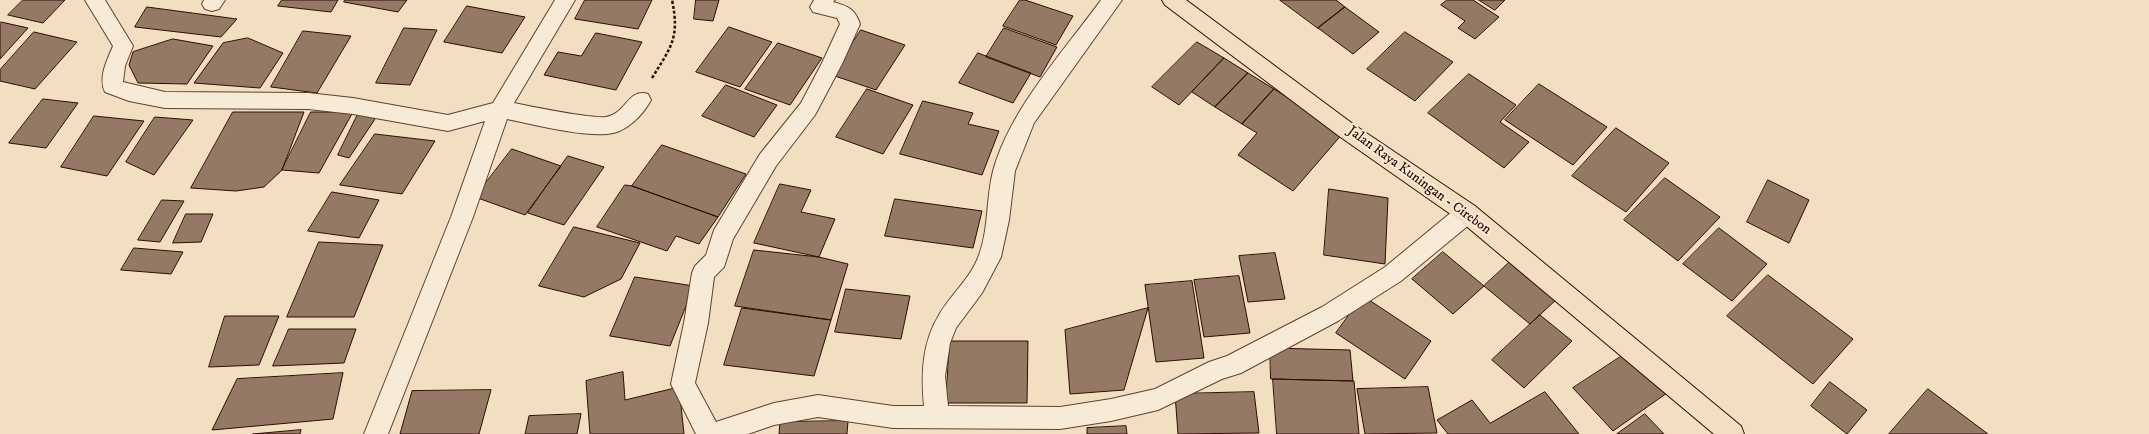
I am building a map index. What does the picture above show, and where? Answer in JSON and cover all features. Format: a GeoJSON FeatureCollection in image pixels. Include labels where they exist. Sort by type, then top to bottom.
{"type":"FeatureCollection","features":[{"type":"Feature","properties":{"kind":"highway","name":"Jalan Raya Kuningan - Cirebon"},"geometry":{"type":"LineString","coordinates":[[1172,0],[1346,130],[1467,213],[1732,434]]}},
{"type":"Feature","properties":{"kind":"street"},"geometry":{"type":"LineString","coordinates":[[95,0],[123,46],[114,66],[112,86],[129,93],[165,100],[308,101],[353,106],[448,123],[500,109],[568,122],[608,126],[630,115],[641,100]]}},
{"type":"Feature","properties":{"kind":"street"},"geometry":{"type":"LineString","coordinates":[[376,434],[462,217],[500,109],[565,0]]}},
{"type":"Feature","properties":{"kind":"street"},"geometry":{"type":"LineString","coordinates":[[709,434],[683,384],[696,323],[703,273],[716,260],[722,237],[743,199],[768,160],[808,109],[832,64],[850,24],[848,17],[843,12],[820,6],[825,0]]}},
{"type":"Feature","properties":{"kind":"street"},"geometry":{"type":"LineString","coordinates":[[937,417],[932,376],[938,342],[947,322],[974,286],[990,257],[998,220],[1004,171],[1025,119],[1112,0]]}},
{"type":"Feature","properties":{"kind":"street"},"geometry":{"type":"LineString","coordinates":[[714,434],[774,414],[818,406],[893,417],[1060,418],[1111,410],[1158,399],[1217,370],[1234,365],[1330,314],[1392,274],[1467,213]]}},
{"type":"Feature","properties":{"kind":"path"},"geometry":{"type":"LineString","coordinates":[[641,100],[657,67],[673,44],[676,19],[672,0]]}},
{"type":"Feature","properties":{"kind":"building"},"geometry":{"type":"Polygon","coordinates":[[[23,0],[65,0],[43,23],[8,15],[23,0]]]}},
{"type":"Feature","properties":{"kind":"building"},"geometry":{"type":"Polygon","coordinates":[[[282,0],[338,0],[331,12],[278,6],[282,0]]]}},
{"type":"Feature","properties":{"kind":"building"},"geometry":{"type":"Polygon","coordinates":[[[345,0],[407,0],[398,12],[344,2],[345,0]]]}},
{"type":"Feature","properties":{"kind":"building"},"geometry":{"type":"Polygon","coordinates":[[[585,0],[652,0],[638,29],[575,19],[585,0]]]}},
{"type":"Feature","properties":{"kind":"building"},"geometry":{"type":"Polygon","coordinates":[[[696,0],[719,0],[713,21],[694,19],[696,0]]]}},
{"type":"Feature","properties":{"kind":"building"},"geometry":{"type":"Polygon","coordinates":[[[1020,0],[1025,0],[1073,16],[1056,45],[1003,26],[1020,0]]]}},
{"type":"Feature","properties":{"kind":"building"},"geometry":{"type":"Polygon","coordinates":[[[1280,0],[1336,0],[1345,7],[1318,28],[1280,0]]]}},
{"type":"Feature","properties":{"kind":"building"},"geometry":{"type":"Polygon","coordinates":[[[1447,0],[1473,0],[1499,17],[1475,39],[1458,28],[1465,21],[1441,5],[1447,0]]]}},
{"type":"Feature","properties":{"kind":"building"},"geometry":{"type":"Polygon","coordinates":[[[1479,0],[1505,0],[1495,10],[1479,0]]]}},
{"type":"Feature","properties":{"kind":"building"},"geometry":{"type":"Polygon","coordinates":[[[467,6],[525,17],[502,53],[444,42],[467,6]]]}},
{"type":"Feature","properties":{"kind":"building"},"geometry":{"type":"Polygon","coordinates":[[[147,7],[237,19],[221,37],[135,27],[147,7]]]}},
{"type":"Feature","properties":{"kind":"building"},"geometry":{"type":"Polygon","coordinates":[[[1345,7],[1379,32],[1353,54],[1318,28],[1345,7]]]}},
{"type":"Feature","properties":{"kind":"building"},"geometry":{"type":"Polygon","coordinates":[[[0,23],[28,28],[0,59],[0,23]]]}},
{"type":"Feature","properties":{"kind":"building"},"geometry":{"type":"Polygon","coordinates":[[[729,27],[772,42],[740,87],[696,72],[729,27]]]}},
{"type":"Feature","properties":{"kind":"building"},"geometry":{"type":"Polygon","coordinates":[[[404,28],[437,30],[410,85],[376,83],[404,28]]]}},
{"type":"Feature","properties":{"kind":"building"},"geometry":{"type":"Polygon","coordinates":[[[1004,28],[1057,47],[1040,77],[986,57],[1004,28]]]}},
{"type":"Feature","properties":{"kind":"building"},"geometry":{"type":"Polygon","coordinates":[[[861,30],[905,45],[876,90],[832,75],[861,30]]]}},
{"type":"Feature","properties":{"kind":"building"},"geometry":{"type":"Polygon","coordinates":[[[303,31],[351,36],[317,93],[271,87],[303,31]]]}},
{"type":"Feature","properties":{"kind":"building"},"geometry":{"type":"Polygon","coordinates":[[[34,32],[77,42],[35,89],[0,81],[0,70],[34,32]]]}},
{"type":"Feature","properties":{"kind":"building"},"geometry":{"type":"Polygon","coordinates":[[[1405,32],[1453,62],[1415,101],[1367,69],[1405,32]]]}},
{"type":"Feature","properties":{"kind":"building"},"geometry":{"type":"Polygon","coordinates":[[[596,33],[642,42],[616,90],[544,75],[558,52],[581,56],[596,33]]]}},
{"type":"Feature","properties":{"kind":"building"},"geometry":{"type":"Polygon","coordinates":[[[248,38],[283,53],[260,88],[194,83],[223,43],[248,38]]]}},
{"type":"Feature","properties":{"kind":"building"},"geometry":{"type":"Polygon","coordinates":[[[173,39],[213,46],[187,84],[138,83],[129,65],[133,52],[173,39]]]}},
{"type":"Feature","properties":{"kind":"building"},"geometry":{"type":"Polygon","coordinates":[[[1197,42],[1224,58],[1179,105],[1152,87],[1197,42]]]}},
{"type":"Feature","properties":{"kind":"building"},"geometry":{"type":"Polygon","coordinates":[[[778,43],[822,58],[790,105],[745,89],[778,43]]]}},
{"type":"Feature","properties":{"kind":"building"},"geometry":{"type":"Polygon","coordinates":[[[978,53],[1031,73],[1013,103],[959,83],[978,53]]]}},
{"type":"Feature","properties":{"kind":"building"},"geometry":{"type":"Polygon","coordinates":[[[1224,58],[1248,73],[1215,107],[1192,92],[1224,58]]]}},
{"type":"Feature","properties":{"kind":"building"},"geometry":{"type":"Polygon","coordinates":[[[1248,73],[1274,89],[1242,124],[1215,107],[1248,73]]]}},
{"type":"Feature","properties":{"kind":"building"},"geometry":{"type":"Polygon","coordinates":[[[1469,74],[1516,105],[1500,122],[1529,142],[1504,168],[1428,113],[1469,74]]]}},
{"type":"Feature","properties":{"kind":"building"},"geometry":{"type":"Polygon","coordinates":[[[1539,84],[1607,127],[1573,165],[1505,120],[1539,84]]]}},
{"type":"Feature","properties":{"kind":"building"},"geometry":{"type":"Polygon","coordinates":[[[726,85],[777,105],[754,137],[702,116],[726,85]]]}},
{"type":"Feature","properties":{"kind":"building"},"geometry":{"type":"Polygon","coordinates":[[[867,89],[913,105],[883,154],[836,137],[867,89]]]}},
{"type":"Feature","properties":{"kind":"building"},"geometry":{"type":"Polygon","coordinates":[[[1274,89],[1344,132],[1293,191],[1238,155],[1257,133],[1242,124],[1274,89]]]}},
{"type":"Feature","properties":{"kind":"building"},"geometry":{"type":"Polygon","coordinates":[[[43,99],[78,103],[46,148],[9,143],[43,99]]]}},
{"type":"Feature","properties":{"kind":"building"},"geometry":{"type":"Polygon","coordinates":[[[923,101],[973,113],[968,124],[999,131],[982,175],[900,154],[923,101]]]}},
{"type":"Feature","properties":{"kind":"building"},"geometry":{"type":"Polygon","coordinates":[[[233,112],[304,112],[282,170],[264,187],[236,191],[191,188],[233,112]]]}},
{"type":"Feature","properties":{"kind":"building"},"geometry":{"type":"Polygon","coordinates":[[[311,112],[353,112],[319,173],[282,170],[311,112]]]}},
{"type":"Feature","properties":{"kind":"building"},"geometry":{"type":"Polygon","coordinates":[[[358,114],[377,116],[349,158],[338,155],[358,114]]]}},
{"type":"Feature","properties":{"kind":"building"},"geometry":{"type":"Polygon","coordinates":[[[94,116],[144,121],[107,176],[61,167],[94,116]]]}},
{"type":"Feature","properties":{"kind":"building"},"geometry":{"type":"Polygon","coordinates":[[[155,117],[193,120],[154,175],[126,162],[155,117]]]}},
{"type":"Feature","properties":{"kind":"building"},"geometry":{"type":"Polygon","coordinates":[[[1616,128],[1669,163],[1626,212],[1572,176],[1616,128]]]}},
{"type":"Feature","properties":{"kind":"building"},"geometry":{"type":"Polygon","coordinates":[[[375,134],[435,141],[402,194],[340,185],[375,134]]]}},
{"type":"Feature","properties":{"kind":"building"},"geometry":{"type":"Polygon","coordinates":[[[662,145],[746,174],[718,217],[632,186],[662,145]]]}},
{"type":"Feature","properties":{"kind":"building"},"geometry":{"type":"Polygon","coordinates":[[[512,149],[561,166],[525,215],[475,197],[512,149]]]}},
{"type":"Feature","properties":{"kind":"building"},"geometry":{"type":"Polygon","coordinates":[[[568,156],[604,167],[564,225],[528,213],[568,156]]]}},
{"type":"Feature","properties":{"kind":"building"},"geometry":{"type":"Polygon","coordinates":[[[1665,178],[1720,217],[1678,261],[1624,220],[1665,178]]]}},
{"type":"Feature","properties":{"kind":"building"},"geometry":{"type":"Polygon","coordinates":[[[1768,180],[1809,200],[1789,243],[1747,222],[1768,180]]]}},
{"type":"Feature","properties":{"kind":"building"},"geometry":{"type":"Polygon","coordinates":[[[780,184],[811,190],[801,212],[835,219],[819,257],[754,243],[780,184]]]}},
{"type":"Feature","properties":{"kind":"building"},"geometry":{"type":"Polygon","coordinates":[[[625,185],[632,186],[718,217],[699,244],[676,236],[667,251],[597,227],[625,185]]]}},
{"type":"Feature","properties":{"kind":"building"},"geometry":{"type":"Polygon","coordinates":[[[1329,189],[1388,198],[1385,264],[1324,255],[1329,189]]]}},
{"type":"Feature","properties":{"kind":"building"},"geometry":{"type":"Polygon","coordinates":[[[332,192],[379,200],[359,238],[308,231],[332,192]]]}},
{"type":"Feature","properties":{"kind":"building"},"geometry":{"type":"Polygon","coordinates":[[[895,199],[982,211],[973,248],[885,236],[895,199]]]}},
{"type":"Feature","properties":{"kind":"building"},"geometry":{"type":"Polygon","coordinates":[[[162,200],[184,201],[160,242],[138,240],[162,200]]]}},
{"type":"Feature","properties":{"kind":"building"},"geometry":{"type":"Polygon","coordinates":[[[186,214],[213,214],[201,242],[173,243],[186,214]]]}},
{"type":"Feature","properties":{"kind":"building"},"geometry":{"type":"Polygon","coordinates":[[[574,227],[640,243],[621,279],[584,297],[539,286],[574,227]]]}},
{"type":"Feature","properties":{"kind":"building"},"geometry":{"type":"Polygon","coordinates":[[[1719,228],[1767,264],[1732,301],[1683,264],[1719,228]]]}},
{"type":"Feature","properties":{"kind":"building"},"geometry":{"type":"Polygon","coordinates":[[[319,242],[383,245],[354,317],[287,317],[319,242]]]}},
{"type":"Feature","properties":{"kind":"building"},"geometry":{"type":"Polygon","coordinates":[[[134,248],[183,252],[171,274],[121,270],[134,248]]]}},
{"type":"Feature","properties":{"kind":"building"},"geometry":{"type":"Polygon","coordinates":[[[754,250],[819,257],[848,264],[831,320],[735,306],[754,250]]]}},
{"type":"Feature","properties":{"kind":"building"},"geometry":{"type":"Polygon","coordinates":[[[1443,252],[1484,286],[1453,314],[1412,279],[1443,252]]]}},
{"type":"Feature","properties":{"kind":"building"},"geometry":{"type":"Polygon","coordinates":[[[1275,253],[1285,299],[1248,302],[1239,256],[1275,253]]]}},
{"type":"Feature","properties":{"kind":"building"},"geometry":{"type":"Polygon","coordinates":[[[1511,261],[1557,299],[1530,324],[1484,286],[1511,261]]]}},
{"type":"Feature","properties":{"kind":"building"},"geometry":{"type":"Polygon","coordinates":[[[1768,275],[1853,339],[1813,384],[1727,316],[1768,275]]]}},
{"type":"Feature","properties":{"kind":"building"},"geometry":{"type":"Polygon","coordinates":[[[1239,276],[1250,333],[1204,337],[1194,280],[1239,276]]]}},
{"type":"Feature","properties":{"kind":"building"},"geometry":{"type":"Polygon","coordinates":[[[635,277],[694,286],[670,346],[610,336],[635,277]]]}},
{"type":"Feature","properties":{"kind":"building"},"geometry":{"type":"Polygon","coordinates":[[[1192,281],[1204,358],[1156,362],[1145,285],[1192,281]]]}},
{"type":"Feature","properties":{"kind":"building"},"geometry":{"type":"Polygon","coordinates":[[[846,289],[910,296],[901,339],[835,332],[846,289]]]}},
{"type":"Feature","properties":{"kind":"building"},"geometry":{"type":"Polygon","coordinates":[[[1363,296],[1431,341],[1405,379],[1336,333],[1363,296]]]}},
{"type":"Feature","properties":{"kind":"building"},"geometry":{"type":"Polygon","coordinates":[[[742,308],[831,320],[814,376],[724,365],[742,308]]]}},
{"type":"Feature","properties":{"kind":"building"},"geometry":{"type":"Polygon","coordinates":[[[1148,308],[1124,390],[1070,394],[1065,330],[1148,308]]]}},
{"type":"Feature","properties":{"kind":"building"},"geometry":{"type":"Polygon","coordinates":[[[1540,315],[1572,341],[1524,388],[1492,360],[1540,315]]]}},
{"type":"Feature","properties":{"kind":"building"},"geometry":{"type":"Polygon","coordinates":[[[225,316],[279,316],[259,365],[209,367],[225,316]]]}},
{"type":"Feature","properties":{"kind":"building"},"geometry":{"type":"Polygon","coordinates":[[[289,329],[356,329],[344,363],[273,366],[289,329]]]}},
{"type":"Feature","properties":{"kind":"building"},"geometry":{"type":"Polygon","coordinates":[[[950,341],[1028,341],[1027,403],[946,403],[950,341]]]}},
{"type":"Feature","properties":{"kind":"building"},"geometry":{"type":"Polygon","coordinates":[[[1270,348],[1350,350],[1353,381],[1271,379],[1270,348]]]}},
{"type":"Feature","properties":{"kind":"building"},"geometry":{"type":"Polygon","coordinates":[[[1628,352],[1667,393],[1613,431],[1573,388],[1628,352]]]}},
{"type":"Feature","properties":{"kind":"building"},"geometry":{"type":"Polygon","coordinates":[[[623,372],[625,400],[679,387],[684,434],[590,434],[586,381],[623,372]]]}},
{"type":"Feature","properties":{"kind":"building"},"geometry":{"type":"Polygon","coordinates":[[[343,373],[333,419],[212,430],[237,379],[343,373]]]}},
{"type":"Feature","properties":{"kind":"building"},"geometry":{"type":"Polygon","coordinates":[[[1273,379],[1354,381],[1359,434],[1277,434],[1273,379]]]}},
{"type":"Feature","properties":{"kind":"building"},"geometry":{"type":"Polygon","coordinates":[[[1830,382],[1867,410],[1847,434],[1811,406],[1830,382]]]}},
{"type":"Feature","properties":{"kind":"building"},"geometry":{"type":"Polygon","coordinates":[[[1428,387],[1437,433],[1365,434],[1357,389],[1428,387]]]}},
{"type":"Feature","properties":{"kind":"building"},"geometry":{"type":"Polygon","coordinates":[[[1928,389],[1988,434],[1889,434],[1928,389]]]}},
{"type":"Feature","properties":{"kind":"building"},"geometry":{"type":"Polygon","coordinates":[[[491,390],[479,434],[400,434],[412,391],[491,390]]]}},
{"type":"Feature","properties":{"kind":"building"},"geometry":{"type":"Polygon","coordinates":[[[1254,392],[1259,433],[1178,434],[1175,394],[1254,392]]]}},
{"type":"Feature","properties":{"kind":"building"},"geometry":{"type":"Polygon","coordinates":[[[1545,392],[1579,434],[1448,434],[1437,420],[1472,400],[1490,423],[1545,392]]]}},
{"type":"Feature","properties":{"kind":"building"},"geometry":{"type":"Polygon","coordinates":[[[581,414],[577,434],[525,434],[529,416],[581,414]]]}},
{"type":"Feature","properties":{"kind":"building"},"geometry":{"type":"Polygon","coordinates":[[[1645,414],[1664,434],[1617,434],[1645,414]]]}},
{"type":"Feature","properties":{"kind":"building"},"geometry":{"type":"Polygon","coordinates":[[[848,421],[847,434],[779,434],[780,422],[848,421]]]}},
{"type":"Feature","properties":{"kind":"building"},"geometry":{"type":"Polygon","coordinates":[[[1126,426],[1127,434],[1087,434],[1087,428],[1126,426]]]}},
{"type":"Feature","properties":{"kind":"building"},"geometry":{"type":"Polygon","coordinates":[[[301,430],[300,434],[253,434],[301,430]]]}}]}
